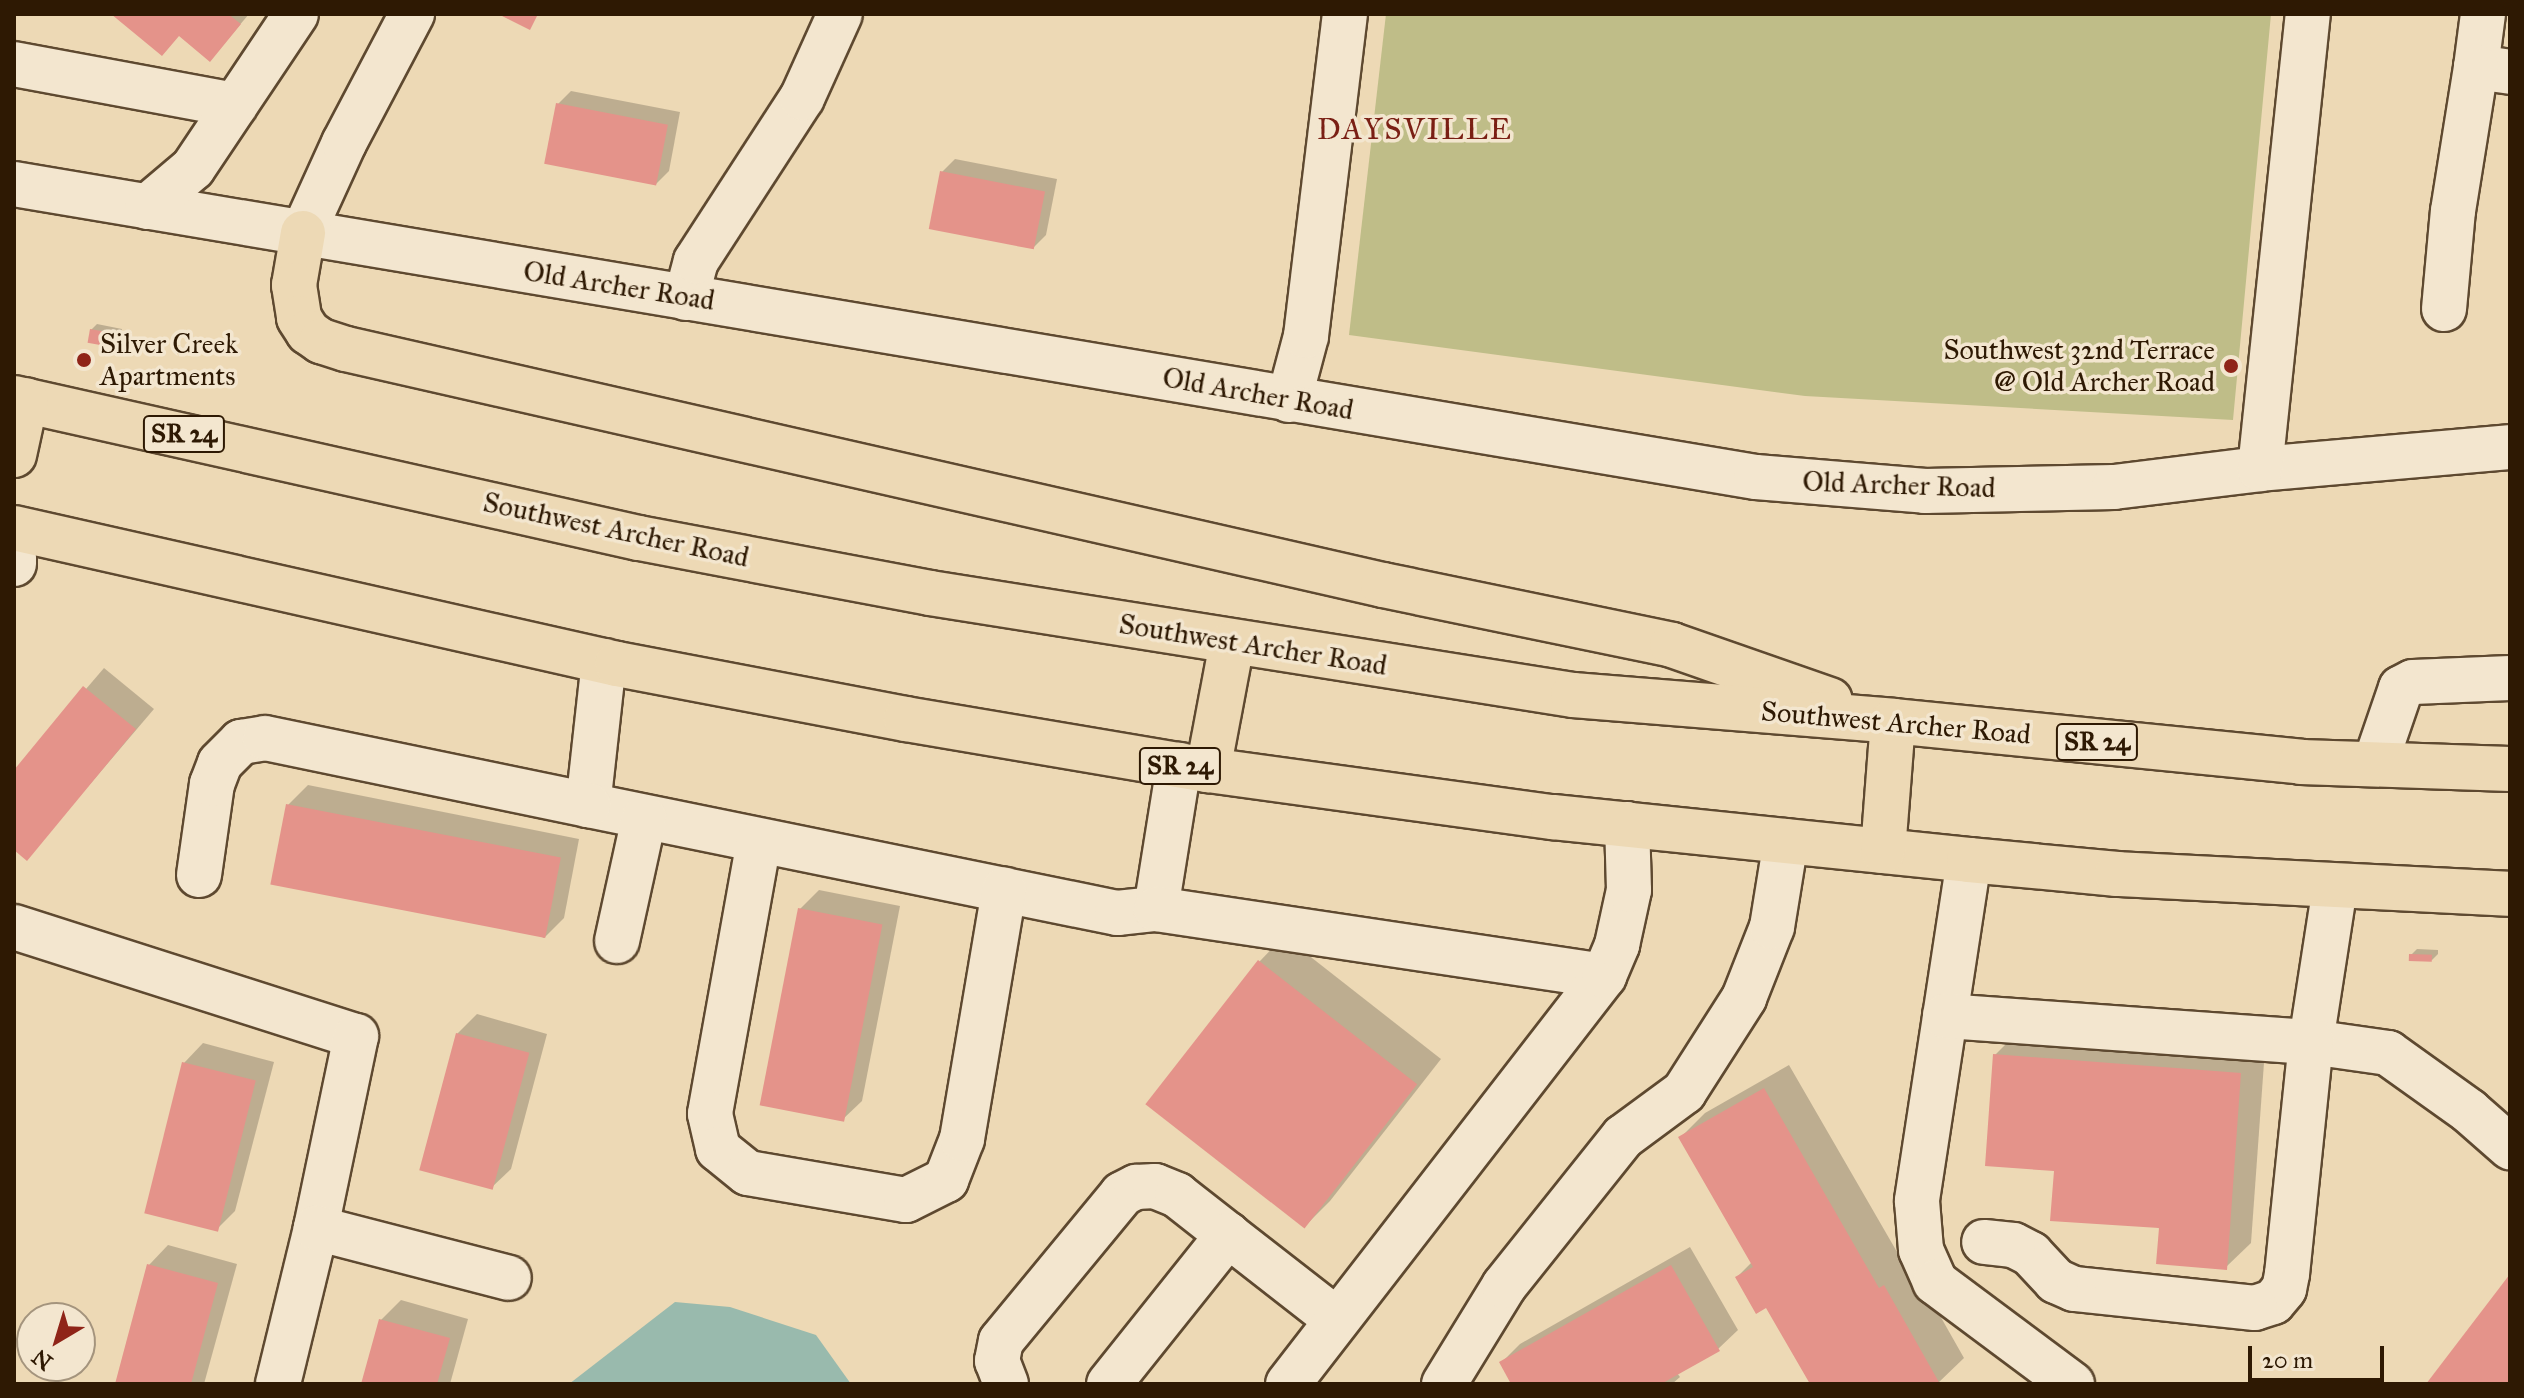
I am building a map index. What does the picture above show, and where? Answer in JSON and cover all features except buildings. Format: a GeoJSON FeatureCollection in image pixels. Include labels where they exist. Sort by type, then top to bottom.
{"type":"FeatureCollection","features":[{"type":"Feature","properties":{"kind":"main road"},"geometry":{"type":"LineString","coordinates":[[303,233],[294,285],[299,318],[308,332],[321,341],[346,349],[1368,581],[1672,645],[1893,721],[1883,851]]}},
{"type":"Feature","properties":{"kind":"main road"},"geometry":{"type":"LineString","coordinates":[[14,455],[20,399]]}},
{"type":"Feature","properties":{"kind":"main road","name":"Southwest Archer Road"},"geometry":{"type":"LineString","coordinates":[[20,399],[639,538],[930,593],[1573,695],[1893,721],[2301,762],[2510,769]]}},
{"type":"Feature","properties":{"kind":"main road","name":"SR 24"},"geometry":{"type":"LineString","coordinates":[[14,528],[604,661],[906,719],[1194,768],[1627,824],[1969,860],[2335,887],[2510,894]]}},
{"type":"Feature","properties":{"kind":"main road"},"geometry":{"type":"LineString","coordinates":[[1194,768],[1232,643]]}},
{"type":"Feature","properties":{"kind":"street"},"geometry":{"type":"LineString","coordinates":[[147,207],[193,168],[296,14]]}},
{"type":"Feature","properties":{"kind":"street"},"geometry":{"type":"LineString","coordinates":[[303,233],[344,143],[412,14]]}},
{"type":"Feature","properties":{"kind":"street"},"geometry":{"type":"LineString","coordinates":[[686,298],[696,261],[802,98],[840,14]]}},
{"type":"Feature","properties":{"kind":"street"},"geometry":{"type":"LineString","coordinates":[[1289,400],[1306,336],[1345,14]]}},
{"type":"Feature","properties":{"kind":"street"},"geometry":{"type":"LineString","coordinates":[[2260,469],[2308,14]]}},
{"type":"Feature","properties":{"kind":"street"},"geometry":{"type":"LineString","coordinates":[[2444,309],[2453,211],[2493,70],[2483,14]]}},
{"type":"Feature","properties":{"kind":"street"},"geometry":{"type":"LineString","coordinates":[[14,64],[235,105]]}},
{"type":"Feature","properties":{"kind":"street","name":"Old Archer Road"},"geometry":{"type":"LineString","coordinates":[[14,184],[1756,477],[1925,491],[2114,487],[2260,469],[2510,447]]}},
{"type":"Feature","properties":{"kind":"street"},"geometry":{"type":"LineString","coordinates":[[14,557],[14,564]]}},
{"type":"Feature","properties":{"kind":"street"},"geometry":{"type":"LineString","coordinates":[[588,805],[604,661]]}},
{"type":"Feature","properties":{"kind":"street"},"geometry":{"type":"LineString","coordinates":[[2375,764],[2401,688],[2413,682],[2510,678]]}},
{"type":"Feature","properties":{"kind":"street"},"geometry":{"type":"LineString","coordinates":[[199,875],[212,784],[220,763],[241,742],[265,738],[1117,913],[1156,909],[1604,976]]}},
{"type":"Feature","properties":{"kind":"street"},"geometry":{"type":"LineString","coordinates":[[1156,909],[1194,768]]}},
{"type":"Feature","properties":{"kind":"street"},"geometry":{"type":"LineString","coordinates":[[617,941],[644,818]]}},
{"type":"Feature","properties":{"kind":"street"},"geometry":{"type":"LineString","coordinates":[[1288,1384],[1604,976],[1617,945],[1629,890],[1627,824]]}},
{"type":"Feature","properties":{"kind":"street"},"geometry":{"type":"LineString","coordinates":[[759,841],[710,1114],[718,1149],[748,1173],[906,1200],[946,1180],[962,1139],[1004,890]]}},
{"type":"Feature","properties":{"kind":"street"},"geometry":{"type":"LineString","coordinates":[[1444,1384],[1504,1286],[1623,1137],[1684,1092],[1744,998],[1772,927],[1786,841]]}},
{"type":"Feature","properties":{"kind":"street"},"geometry":{"type":"LineString","coordinates":[[1969,860],[1917,1201],[1921,1250],[1935,1282],[2072,1384]]}},
{"type":"Feature","properties":{"kind":"street"},"geometry":{"type":"LineString","coordinates":[[1984,1242],[2013,1245],[2031,1254],[2056,1281],[2074,1289],[2255,1308],[2273,1302],[2284,1289],[2287,1274],[2311,1042],[2335,887]]}},
{"type":"Feature","properties":{"kind":"street"},"geometry":{"type":"LineString","coordinates":[[14,927],[356,1036],[316,1228],[278,1384]]}},
{"type":"Feature","properties":{"kind":"street"},"geometry":{"type":"LineString","coordinates":[[1945,1016],[2311,1042],[2388,1053],[2469,1111],[2510,1147]]}},
{"type":"Feature","properties":{"kind":"street"},"geometry":{"type":"LineString","coordinates":[[1006,1384],[997,1361],[1001,1341],[1122,1194],[1136,1187],[1155,1186],[1177,1195],[1337,1320]]}},
{"type":"Feature","properties":{"kind":"street"},"geometry":{"type":"LineString","coordinates":[[316,1228],[509,1278]]}},
{"type":"Feature","properties":{"kind":"street"},"geometry":{"type":"LineString","coordinates":[[1109,1384],[1228,1235]]}},
{"type":"Feature","properties":{"kind":"shaded area"},"geometry":{"type":"Polygon","coordinates":[[[1386,14],[2271,14],[2233,420],[1805,396],[1349,335],[1386,14]]]}},
{"type":"Feature","properties":{"kind":"shaded area"},"geometry":{"type":"Polygon","coordinates":[[[675,1302],[730,1307],[816,1335],[851,1384],[569,1384],[675,1302]]]}},
{"type":"Feature","properties":{"kind":"place","name":"Silver Creek Apartments"},"geometry":{"type":"Point","coordinates":[84,360]}},
{"type":"Feature","properties":{"kind":"place","name":"Southwest 32nd Terrace @ Old Archer Road"},"geometry":{"type":"Point","coordinates":[2231,366]}},
{"type":"Feature","properties":{"kind":"district","name":"DAYSVILLE"},"geometry":{"type":"Point","coordinates":[1415,129]}}]}
